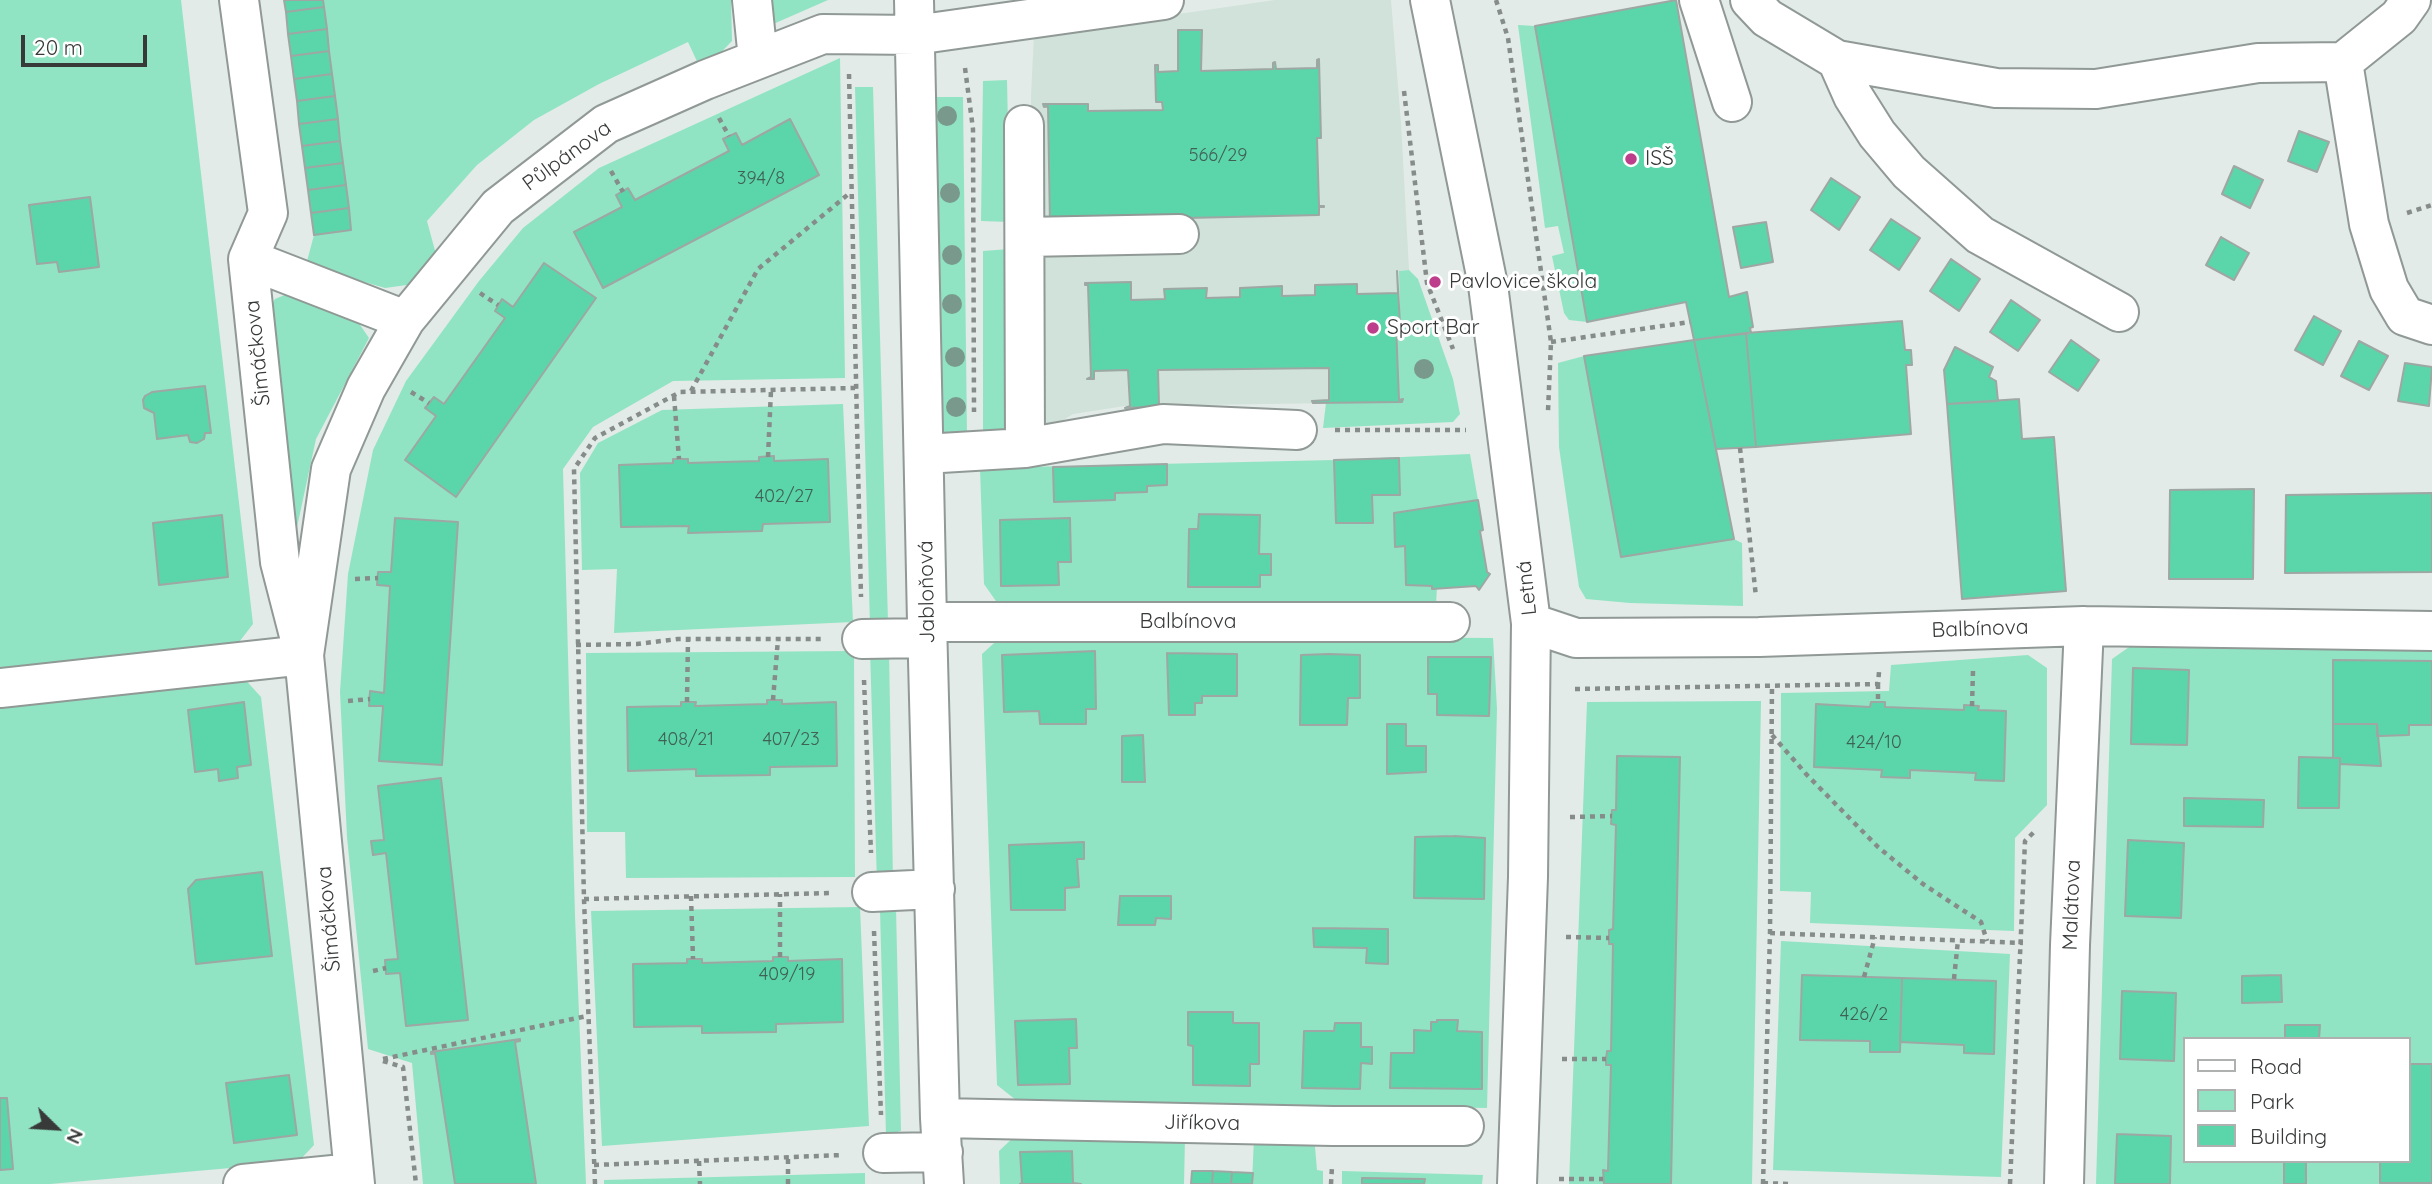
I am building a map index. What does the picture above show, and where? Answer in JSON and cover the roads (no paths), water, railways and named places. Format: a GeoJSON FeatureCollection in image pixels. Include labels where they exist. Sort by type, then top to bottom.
{"type":"FeatureCollection","features":[{"type":"Feature","properties":{"kind":"street","name":"Šimáčkova"},"geometry":{"type":"LineString","coordinates":[[239,0],[268,212],[248,259],[280,562],[304,654],[354,1178]]}},
{"type":"Feature","properties":{"kind":"street"},"geometry":{"type":"LineString","coordinates":[[752,0],[758,59]]}},
{"type":"Feature","properties":{"kind":"street","name":"Půlpánova"},"geometry":{"type":"LineString","coordinates":[[304,654],[331,469],[366,388],[405,320],[498,207],[606,124],[705,80],[823,34],[848,34],[915,17],[960,29],[1164,0]]}},
{"type":"Feature","properties":{"kind":"street","name":"Letná"},"geometry":{"type":"LineString","coordinates":[[1430,0],[1488,285],[1531,623],[1528,877],[1517,1184]]}},
{"type":"Feature","properties":{"kind":"street"},"geometry":{"type":"LineString","coordinates":[[1699,0],[1732,102]]}},
{"type":"Feature","properties":{"kind":"street"},"geometry":{"type":"LineString","coordinates":[[1750,0],[1767,18],[1837,60],[1996,88],[2096,89],[2258,62],[2343,62],[2399,17],[2411,0]]}},
{"type":"Feature","properties":{"kind":"street","name":"Jabloňová"},"geometry":{"type":"LineString","coordinates":[[915,17],[927,630],[942,1151]]}},
{"type":"Feature","properties":{"kind":"street"},"geometry":{"type":"LineString","coordinates":[[1837,60],[1853,96],[1878,134],[1909,172],[1980,235],[2119,312]]}},
{"type":"Feature","properties":{"kind":"street"},"geometry":{"type":"LineString","coordinates":[[2343,62],[2369,224],[2389,289],[2405,316],[2432,325]]}},
{"type":"Feature","properties":{"kind":"street"},"geometry":{"type":"LineString","coordinates":[[1024,125],[1025,448]]}},
{"type":"Feature","properties":{"kind":"street"},"geometry":{"type":"LineString","coordinates":[[1025,237],[1179,234]]}},
{"type":"Feature","properties":{"kind":"street","name":"Šimáčkova"},"geometry":{"type":"LineString","coordinates":[[248,259],[405,320]]}},
{"type":"Feature","properties":{"kind":"street"},"geometry":{"type":"LineString","coordinates":[[924,454],[1025,448],[1163,424],[1297,430]]}},
{"type":"Feature","properties":{"kind":"street","name":"Balbínova"},"geometry":{"type":"LineString","coordinates":[[862,639],[927,630],[1450,622]]}},
{"type":"Feature","properties":{"kind":"street","name":"Balbínova"},"geometry":{"type":"LineString","coordinates":[[1531,623],[1576,638],[1759,637],[2084,626],[2432,631]]}},
{"type":"Feature","properties":{"kind":"street","name":"Malátova"},"geometry":{"type":"LineString","coordinates":[[2064,1184],[2070,945],[2084,626]]}},
{"type":"Feature","properties":{"kind":"street"},"geometry":{"type":"LineString","coordinates":[[0,688],[304,654]]}},
{"type":"Feature","properties":{"kind":"street"},"geometry":{"type":"LineString","coordinates":[[872,892],[935,889]]}},
{"type":"Feature","properties":{"kind":"street","name":"Jiříkova"},"geometry":{"type":"LineString","coordinates":[[883,1153],[1333,1126],[1464,1126]]}},
{"type":"Feature","properties":{"kind":"street"},"geometry":{"type":"LineString","coordinates":[[243,1184],[354,1178]]}},
{"type":"Feature","properties":{"kind":"place","name":"ISŠ"},"geometry":{"type":"Point","coordinates":[1631,159]}},
{"type":"Feature","properties":{"kind":"place","name":"Pavlovice škola"},"geometry":{"type":"Point","coordinates":[1435,282]}},
{"type":"Feature","properties":{"kind":"place","name":"Sport Bar"},"geometry":{"type":"Point","coordinates":[1373,328]}}]}
